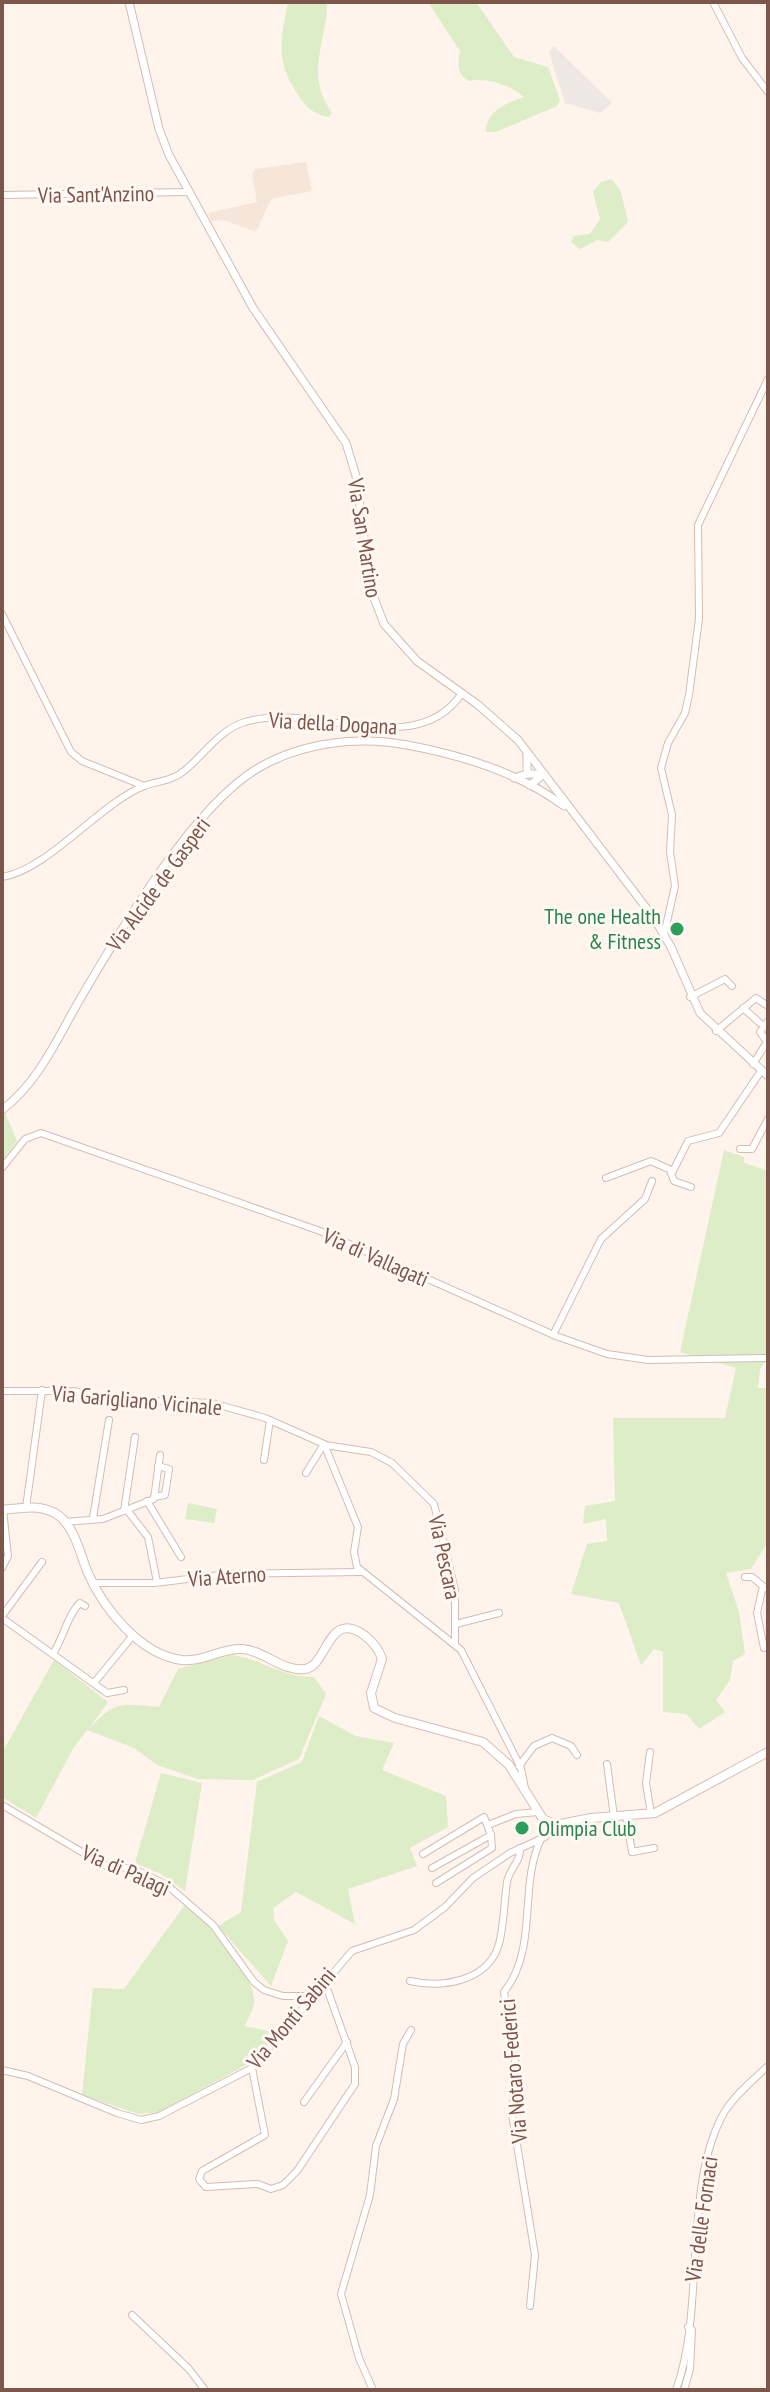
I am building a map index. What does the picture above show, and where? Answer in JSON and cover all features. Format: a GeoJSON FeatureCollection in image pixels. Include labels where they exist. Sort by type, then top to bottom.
{"type":"FeatureCollection","features":[{"type":"Feature","properties":{"kind":"main road"},"geometry":{"type":"LineString","coordinates":[[3,1510],[41,1506],[59,1515],[73,1534],[93,1583],[123,1625],[154,1649],[174,1658],[196,1660],[242,1649],[293,1668],[307,1669],[318,1661],[331,1637],[345,1630],[364,1635],[381,1655],[370,1698],[374,1708],[395,1718],[483,1742],[509,1765],[543,1819],[556,1825],[651,1814],[672,1807],[768,1752]]}},
{"type":"Feature","properties":{"kind":"street","name":"Via San Martino"},"geometry":{"type":"LineString","coordinates":[[129,2],[159,129],[189,192],[259,317],[344,437],[356,476],[371,590],[382,621],[409,654],[462,693],[522,745],[664,935],[690,997],[716,1031],[765,1073]]}},
{"type":"Feature","properties":{"kind":"street"},"geometry":{"type":"LineString","coordinates":[[713,2],[744,61],[768,92]]}},
{"type":"Feature","properties":{"kind":"street","name":"Via Sant'Anzino"},"geometry":{"type":"LineString","coordinates":[[2,195],[189,192]]}},
{"type":"Feature","properties":{"kind":"street"},"geometry":{"type":"LineString","coordinates":[[664,935],[675,886],[669,849],[672,815],[661,765],[685,713],[689,695],[699,619],[698,525],[768,379]]}},
{"type":"Feature","properties":{"kind":"street"},"geometry":{"type":"LineString","coordinates":[[2,614],[71,752],[85,763],[144,786]]}},
{"type":"Feature","properties":{"kind":"street","name":"Via della Dogana"},"geometry":{"type":"LineString","coordinates":[[2,877],[34,862],[144,786],[178,775],[227,732],[246,721],[308,717],[372,728],[413,726],[439,717],[462,693]]}},
{"type":"Feature","properties":{"kind":"street","name":"Via Alcide de Gasperi"},"geometry":{"type":"LineString","coordinates":[[2,1110],[36,1074],[115,940],[163,869],[216,806],[253,771],[296,753],[332,743],[366,740],[439,752],[514,778],[573,812]]}},
{"type":"Feature","properties":{"kind":"street"},"geometry":{"type":"LineString","coordinates":[[522,745],[529,761],[527,774]]}},
{"type":"Feature","properties":{"kind":"street"},"geometry":{"type":"LineString","coordinates":[[514,778],[544,774]]}},
{"type":"Feature","properties":{"kind":"street"},"geometry":{"type":"LineString","coordinates":[[530,785],[544,774]]}},
{"type":"Feature","properties":{"kind":"street"},"geometry":{"type":"LineString","coordinates":[[690,997],[725,979],[732,986]]}},
{"type":"Feature","properties":{"kind":"street"},"geometry":{"type":"LineString","coordinates":[[716,1031],[757,998],[768,1006]]}},
{"type":"Feature","properties":{"kind":"street"},"geometry":{"type":"LineString","coordinates":[[743,1008],[764,1022],[760,1031],[767,1041],[753,1064]]}},
{"type":"Feature","properties":{"kind":"street"},"geometry":{"type":"LineString","coordinates":[[671,1174],[688,1141],[720,1132],[765,1073]]}},
{"type":"Feature","properties":{"kind":"street"},"geometry":{"type":"LineString","coordinates":[[740,1149],[752,1149],[768,1119]]}},
{"type":"Feature","properties":{"kind":"street","name":"Via di Vallagati"},"geometry":{"type":"LineString","coordinates":[[2,1168],[25,1139],[43,1133],[320,1231],[553,1335],[633,1359],[768,1358]]}},
{"type":"Feature","properties":{"kind":"street"},"geometry":{"type":"LineString","coordinates":[[606,1178],[651,1161],[671,1174],[674,1181],[691,1187]]}},
{"type":"Feature","properties":{"kind":"street"},"geometry":{"type":"LineString","coordinates":[[553,1335],[601,1239],[643,1201],[652,1181]]}},
{"type":"Feature","properties":{"kind":"street"},"geometry":{"type":"LineString","coordinates":[[26,1508],[42,1390]]}},
{"type":"Feature","properties":{"kind":"street","name":"Via Garigliano Vicinale"},"geometry":{"type":"LineString","coordinates":[[2,1391],[73,1391],[116,1399],[212,1403],[270,1420],[324,1445]]}},
{"type":"Feature","properties":{"kind":"street"},"geometry":{"type":"LineString","coordinates":[[93,1518],[109,1420]]}},
{"type":"Feature","properties":{"kind":"street"},"geometry":{"type":"LineString","coordinates":[[264,1460],[270,1420]]}},
{"type":"Feature","properties":{"kind":"street"},"geometry":{"type":"LineString","coordinates":[[135,1437],[126,1510],[148,1537],[157,1582]]}},
{"type":"Feature","properties":{"kind":"street"},"geometry":{"type":"LineString","coordinates":[[306,1473],[324,1445]]}},
{"type":"Feature","properties":{"kind":"street"},"geometry":{"type":"LineString","coordinates":[[324,1445],[355,1514],[359,1534],[355,1559],[362,1572],[455,1644],[471,1667],[519,1766],[525,1793]]}},
{"type":"Feature","properties":{"kind":"street","name":"Via Pescara"},"geometry":{"type":"LineString","coordinates":[[324,1445],[371,1452],[381,1457],[401,1470],[432,1501],[438,1513],[454,1584],[455,1644]]}},
{"type":"Feature","properties":{"kind":"street"},"geometry":{"type":"LineString","coordinates":[[160,1455],[150,1499],[181,1557]]}},
{"type":"Feature","properties":{"kind":"street"},"geometry":{"type":"LineString","coordinates":[[64,1522],[103,1519],[165,1495],[169,1469],[158,1466]]}},
{"type":"Feature","properties":{"kind":"street"},"geometry":{"type":"LineString","coordinates":[[2,1568],[8,1556],[4,1545],[3,1510]]}},
{"type":"Feature","properties":{"kind":"street"},"geometry":{"type":"LineString","coordinates":[[42,1562],[2,1617],[107,1693],[124,1690]]}},
{"type":"Feature","properties":{"kind":"street","name":"Via Aterno"},"geometry":{"type":"LineString","coordinates":[[93,1583],[157,1582],[228,1574],[362,1572]]}},
{"type":"Feature","properties":{"kind":"street"},"geometry":{"type":"LineString","coordinates":[[745,1577],[752,1577],[765,1587],[757,1613],[764,1648]]}},
{"type":"Feature","properties":{"kind":"street"},"geometry":{"type":"LineString","coordinates":[[54,1652],[75,1606],[80,1603],[85,1606]]}},
{"type":"Feature","properties":{"kind":"street"},"geometry":{"type":"LineString","coordinates":[[456,1624],[499,1613]]}},
{"type":"Feature","properties":{"kind":"street"},"geometry":{"type":"LineString","coordinates":[[94,1683],[130,1639]]}},
{"type":"Feature","properties":{"kind":"street"},"geometry":{"type":"LineString","coordinates":[[519,1766],[534,1746],[552,1738],[571,1746],[577,1755]]}},
{"type":"Feature","properties":{"kind":"street"},"geometry":{"type":"LineString","coordinates":[[650,1752],[646,1783],[651,1814]]}},
{"type":"Feature","properties":{"kind":"street"},"geometry":{"type":"LineString","coordinates":[[607,1764],[614,1817]]}},
{"type":"Feature","properties":{"kind":"street","name":"Via di Palagi"},"geometry":{"type":"LineString","coordinates":[[2,1805],[104,1865],[134,1869],[167,1885],[213,1925],[254,1982],[264,1990],[283,1996],[312,1996]]}},
{"type":"Feature","properties":{"kind":"street"},"geometry":{"type":"LineString","coordinates":[[488,1825],[516,1814],[538,1812]]}},
{"type":"Feature","properties":{"kind":"street"},"geometry":{"type":"LineString","coordinates":[[626,1816],[632,1852],[654,1848]]}},
{"type":"Feature","properties":{"kind":"street"},"geometry":{"type":"LineString","coordinates":[[423,1854],[484,1817],[491,1835],[488,1850],[495,1863]]}},
{"type":"Feature","properties":{"kind":"street","name":"Via Monti Sabini"},"geometry":{"type":"LineString","coordinates":[[2,2070],[143,2120],[159,2116],[252,2068],[324,1980],[352,1951],[414,1930],[495,1863],[541,1839],[556,1825]]}},
{"type":"Feature","properties":{"kind":"street"},"geometry":{"type":"LineString","coordinates":[[432,1868],[491,1835]]}},
{"type":"Feature","properties":{"kind":"street","name":"Via Notaro Federici"},"geometry":{"type":"LineString","coordinates":[[530,2306],[535,2255],[512,2114],[516,2067],[504,1992],[514,1974],[526,1933],[532,1863],[541,1839]]}},
{"type":"Feature","properties":{"kind":"street"},"geometry":{"type":"LineString","coordinates":[[410,1981],[437,1984],[464,1980],[487,1963],[498,1946],[507,1880],[520,1856],[520,1848]]}},
{"type":"Feature","properties":{"kind":"street"},"geometry":{"type":"LineString","coordinates":[[436,1883],[488,1850]]}},
{"type":"Feature","properties":{"kind":"street"},"geometry":{"type":"LineString","coordinates":[[252,2068],[265,2135],[202,2171],[199,2179],[206,2187],[258,2184],[271,2189],[291,2178],[355,2084],[355,2067],[324,1980]]}},
{"type":"Feature","properties":{"kind":"street"},"geometry":{"type":"LineString","coordinates":[[373,2390],[347,2324],[341,2294],[370,2195],[376,2146],[394,2099],[403,2044],[411,2030]]}},
{"type":"Feature","properties":{"kind":"street"},"geometry":{"type":"LineString","coordinates":[[304,2102],[347,2042]]}},
{"type":"Feature","properties":{"kind":"street","name":"Via delle Fornaci"},"geometry":{"type":"LineString","coordinates":[[676,2390],[688,2327],[710,2148],[727,2108],[768,2066]]}},
{"type":"Feature","properties":{"kind":"street"},"geometry":{"type":"LineString","coordinates":[[132,2315],[189,2369],[205,2390]]}},
{"type":"Feature","properties":{"kind":"street"},"geometry":{"type":"LineString","coordinates":[[684,2390],[693,2341],[692,2330],[688,2327]]}},
{"type":"Feature","properties":{"kind":"shaded area"},"geometry":{"type":"Polygon","coordinates":[[[554,46],[612,103],[600,113],[565,103],[549,52],[554,46]]]}},
{"type":"Feature","properties":{"kind":"shaded area"},"geometry":{"type":"Polygon","coordinates":[[[306,162],[312,191],[271,199],[256,232],[224,220],[211,221],[208,213],[257,202],[252,174],[255,169],[306,162]]]}},
{"type":"Feature","properties":{"kind":"green space"},"geometry":{"type":"Polygon","coordinates":[[[288,2],[327,2],[318,71],[319,85],[332,113],[329,117],[318,114],[306,105],[285,69],[282,38],[288,2]]]}},
{"type":"Feature","properties":{"kind":"green space"},"geometry":{"type":"Polygon","coordinates":[[[428,2],[476,2],[514,57],[548,67],[560,100],[557,106],[496,132],[486,132],[489,118],[494,113],[524,97],[498,83],[465,78],[459,68],[460,51],[428,2]]]}},
{"type":"Feature","properties":{"kind":"green space"},"geometry":{"type":"Polygon","coordinates":[[[612,179],[621,192],[628,222],[608,242],[597,240],[580,249],[571,242],[574,236],[590,234],[600,219],[593,192],[601,182],[612,179]]]}},
{"type":"Feature","properties":{"kind":"green space"},"geometry":{"type":"Polygon","coordinates":[[[5,1113],[17,1141],[2,1161],[2,1115],[5,1113]]]}},
{"type":"Feature","properties":{"kind":"green space"},"geometry":{"type":"Polygon","coordinates":[[[724,1150],[744,1157],[744,1163],[768,1171],[768,1358],[760,1369],[758,1388],[768,1388],[768,1542],[751,1569],[726,1573],[739,1612],[745,1654],[733,1661],[730,1680],[716,1700],[725,1712],[699,1729],[686,1714],[663,1712],[663,1652],[654,1649],[641,1665],[619,1603],[571,1594],[587,1544],[607,1541],[606,1519],[583,1524],[585,1506],[615,1501],[613,1418],[725,1418],[736,1368],[680,1352],[724,1150]]]}},
{"type":"Feature","properties":{"kind":"green space"},"geometry":{"type":"Polygon","coordinates":[[[188,1503],[217,1509],[214,1523],[185,1519],[188,1503]]]}},
{"type":"Feature","properties":{"kind":"green space"},"geometry":{"type":"Polygon","coordinates":[[[232,1655],[293,1675],[314,1677],[326,1694],[299,1759],[253,1780],[198,1779],[157,1765],[134,1748],[87,1730],[74,1747],[36,1818],[2,1797],[2,1753],[54,1660],[108,1702],[88,1730],[119,1706],[159,1707],[178,1669],[232,1655]]]}},
{"type":"Feature","properties":{"kind":"green space"},"geometry":{"type":"Polygon","coordinates":[[[319,1716],[356,1736],[394,1743],[382,1770],[446,1796],[448,1827],[410,1848],[417,1866],[348,1889],[355,1924],[296,1892],[273,1908],[274,1920],[288,1941],[271,1986],[218,1926],[241,1912],[257,1782],[302,1762],[319,1716]]]}},
{"type":"Feature","properties":{"kind":"green space"},"geometry":{"type":"Polygon","coordinates":[[[161,1773],[202,1783],[185,1891],[161,1874],[135,1863],[161,1773]]]}},
{"type":"Feature","properties":{"kind":"green space"},"geometry":{"type":"Polygon","coordinates":[[[186,1903],[228,1949],[247,1977],[254,2002],[245,2026],[268,2031],[273,2039],[248,2064],[159,2112],[139,2114],[82,2095],[93,1988],[124,1989],[186,1903]]]}},
{"type":"Feature","properties":{"kind":"place","name":"The one Health & Fitness"},"geometry":{"type":"Point","coordinates":[677,929]}},
{"type":"Feature","properties":{"kind":"place","name":"Olimpia Club"},"geometry":{"type":"Point","coordinates":[522,1828]}}]}
